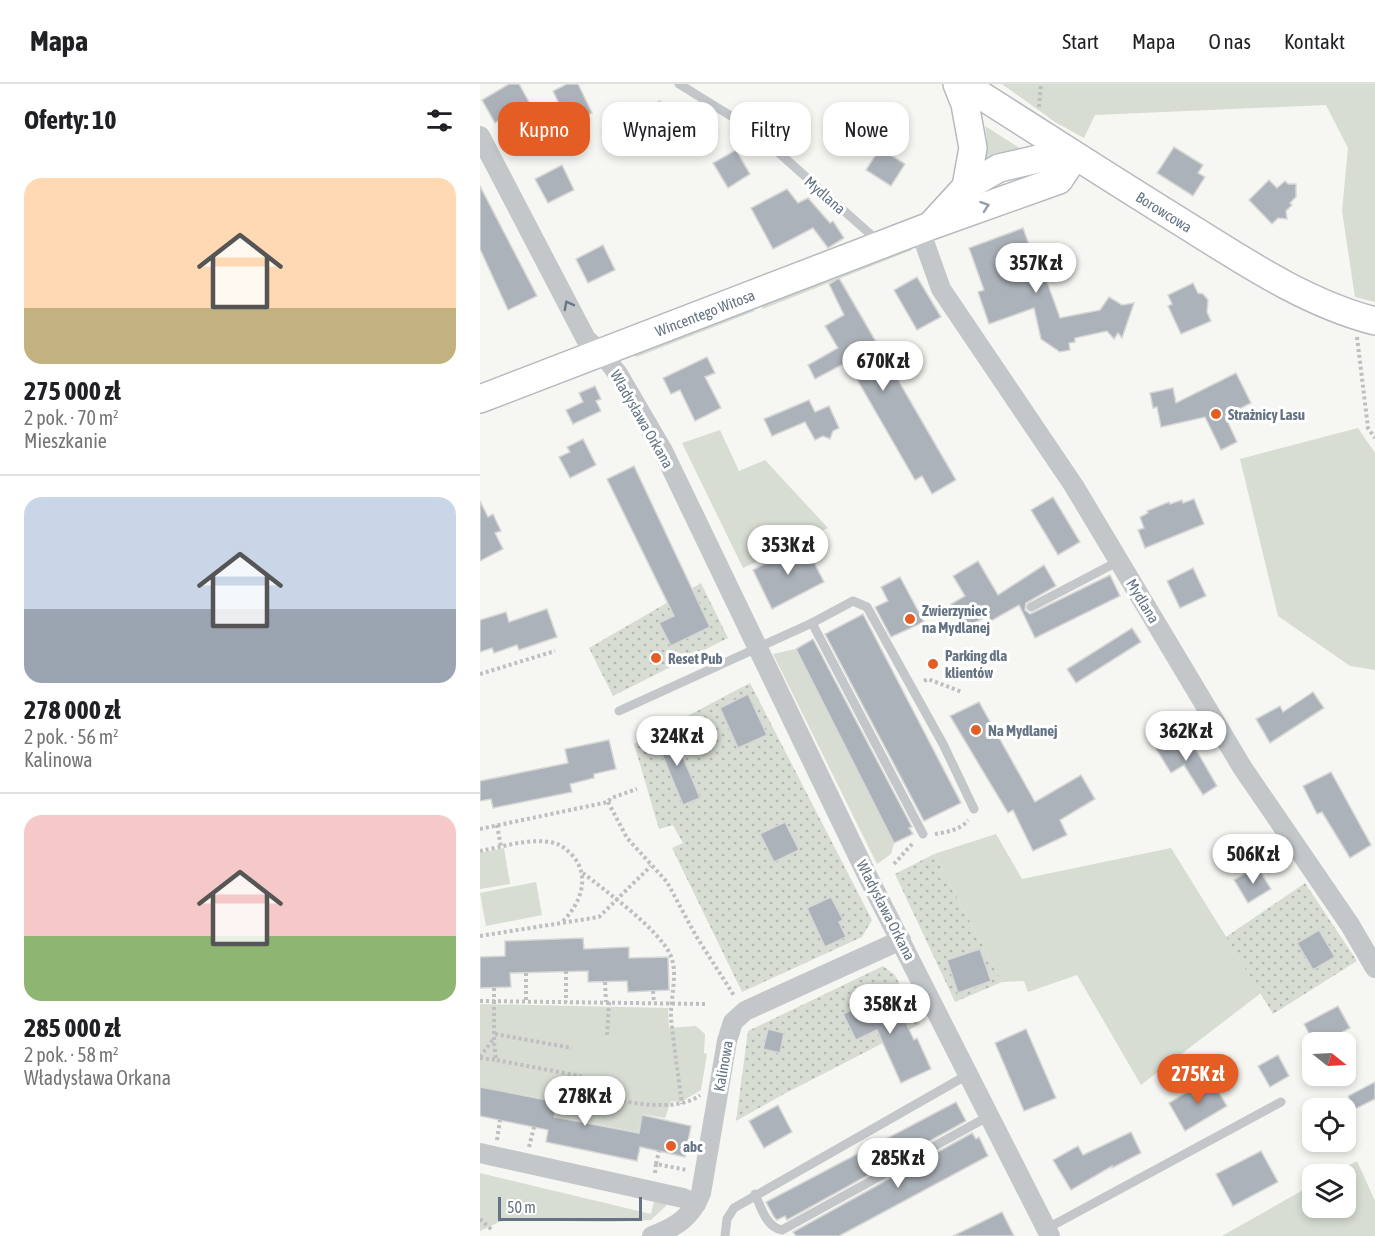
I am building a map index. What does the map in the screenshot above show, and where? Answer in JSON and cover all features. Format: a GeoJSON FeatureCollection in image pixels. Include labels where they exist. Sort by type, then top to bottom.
{"type":"FeatureCollection","features":[{"type":"Feature","properties":{"kind":"street"},"geometry":{"type":"LineString","coordinates":[[957,84],[965,104],[973,148],[966,187]]}},
{"type":"Feature","properties":{"kind":"street","name":"Borowcowa"},"geometry":{"type":"LineString","coordinates":[[963,84],[1244,262],[1305,294],[1366,319]]}},
{"type":"Feature","properties":{"kind":"street","name":"Władysława Orkana"},"geometry":{"type":"LineString","coordinates":[[480,136],[586,339],[601,352],[626,386],[663,451],[869,879],[1048,1232]]}},
{"type":"Feature","properties":{"kind":"street","name":"Wincentego Witosa"},"geometry":{"type":"LineString","coordinates":[[925,228],[966,187],[999,168],[1020,162],[1072,154]]}},
{"type":"Feature","properties":{"kind":"street"},"geometry":{"type":"LineString","coordinates":[[1059,180],[1072,154]]}},
{"type":"Feature","properties":{"kind":"street","name":"Wincentego Witosa"},"geometry":{"type":"LineString","coordinates":[[480,399],[925,228],[1059,180],[1103,173]]}},
{"type":"Feature","properties":{"kind":"street","name":"Mydlana"},"geometry":{"type":"LineString","coordinates":[[925,228],[941,289],[1074,486],[1242,767],[1350,925],[1375,968]]}},
{"type":"Feature","properties":{"kind":"street","name":"Kalinowa"},"geometry":{"type":"LineString","coordinates":[[652,1236],[683,1222],[696,1204],[704,1181],[733,1022],[746,1011],[901,940]]}},
{"type":"Feature","properties":{"kind":"street"},"geometry":{"type":"LineString","coordinates":[[488,1151],[683,1198],[696,1204]]}},
{"type":"Feature","properties":{"kind":"lane","name":"Mydlana"},"geometry":{"type":"LineString","coordinates":[[679,84],[752,129],[882,244]]}},
{"type":"Feature","properties":{"kind":"lane"},"geometry":{"type":"LineString","coordinates":[[1031,607],[1119,561]]}},
{"type":"Feature","properties":{"kind":"lane"},"geometry":{"type":"LineString","coordinates":[[619,711],[812,623],[852,601],[867,607],[938,734],[974,808]]}},
{"type":"Feature","properties":{"kind":"lane"},"geometry":{"type":"LineString","coordinates":[[812,623],[923,834]]}},
{"type":"Feature","properties":{"kind":"lane"},"geometry":{"type":"LineString","coordinates":[[725,1236],[729,1213],[755,1194],[969,1074]]}},
{"type":"Feature","properties":{"kind":"lane"},"geometry":{"type":"LineString","coordinates":[[1048,1232],[1281,1102]]}},
{"type":"Feature","properties":{"kind":"lane"},"geometry":{"type":"LineString","coordinates":[[755,1194],[770,1225],[782,1230],[989,1116]]}},
{"type":"Feature","properties":{"kind":"path"},"geometry":{"type":"LineString","coordinates":[[1038,115],[1041,84]]}},
{"type":"Feature","properties":{"kind":"path"},"geometry":{"type":"LineString","coordinates":[[1366,319],[1368,428],[1375,438]]}},
{"type":"Feature","properties":{"kind":"path"},"geometry":{"type":"LineString","coordinates":[[480,674],[555,651]]}},
{"type":"Feature","properties":{"kind":"path"},"geometry":{"type":"LineString","coordinates":[[928,679],[962,692]]}},
{"type":"Feature","properties":{"kind":"path"},"geometry":{"type":"LineString","coordinates":[[480,829],[608,802],[611,798],[637,789]]}},
{"type":"Feature","properties":{"kind":"path"},"geometry":{"type":"LineString","coordinates":[[608,802],[627,838],[667,882],[696,936],[737,999]]}},
{"type":"Feature","properties":{"kind":"path"},"geometry":{"type":"LineString","coordinates":[[894,864],[923,834],[948,832],[965,824],[974,808]]}},
{"type":"Feature","properties":{"kind":"path"},"geometry":{"type":"LineString","coordinates":[[497,825],[501,847]]}},
{"type":"Feature","properties":{"kind":"path"},"geometry":{"type":"LineString","coordinates":[[480,851],[536,841],[554,843],[566,849],[576,860],[583,873],[617,900],[665,945],[672,957],[674,975],[671,1003],[682,1104]]}},
{"type":"Feature","properties":{"kind":"path"},"geometry":{"type":"LineString","coordinates":[[480,936],[598,917],[651,866]]}},
{"type":"Feature","properties":{"kind":"path"},"geometry":{"type":"LineString","coordinates":[[561,923],[569,916],[579,898],[583,873]]}},
{"type":"Feature","properties":{"kind":"path"},"geometry":{"type":"LineString","coordinates":[[566,971],[566,1002]]}},
{"type":"Feature","properties":{"kind":"path"},"geometry":{"type":"LineString","coordinates":[[526,973],[526,1001]]}},
{"type":"Feature","properties":{"kind":"path"},"geometry":{"type":"LineString","coordinates":[[606,982],[607,1035]]}},
{"type":"Feature","properties":{"kind":"path"},"geometry":{"type":"LineString","coordinates":[[494,988],[496,1060]]}},
{"type":"Feature","properties":{"kind":"path"},"geometry":{"type":"LineString","coordinates":[[653,991],[654,1003]]}},
{"type":"Feature","properties":{"kind":"path"},"geometry":{"type":"LineString","coordinates":[[480,1001],[706,1004]]}},
{"type":"Feature","properties":{"kind":"path"},"geometry":{"type":"LineString","coordinates":[[494,1036],[572,1048]]}},
{"type":"Feature","properties":{"kind":"path"},"geometry":{"type":"LineString","coordinates":[[494,1036],[480,1057],[580,1076],[584,1087],[598,1095],[657,1106],[682,1104],[694,1099],[702,1092]]}},
{"type":"Feature","properties":{"kind":"path"},"geometry":{"type":"LineString","coordinates":[[488,1151],[500,1120]]}},
{"type":"Feature","properties":{"kind":"path"},"geometry":{"type":"LineString","coordinates":[[527,1156],[534,1127]]}},
{"type":"Feature","properties":{"kind":"path"},"geometry":{"type":"LineString","coordinates":[[653,1183],[659,1151]]}},
{"type":"Feature","properties":{"kind":"path"},"geometry":{"type":"LineString","coordinates":[[656,1164],[691,1170]]}},
{"type":"Feature","properties":{"kind":"path"},"geometry":{"type":"LineString","coordinates":[[480,1219],[492,1230]]}},
{"type":"Feature","properties":{"kind":"shaded area"},"geometry":{"type":"Polygon","coordinates":[[[1002,84],[1375,84],[1375,302],[1355,297],[1342,211],[1348,148],[1326,105],[1095,115],[1084,138],[1055,122],[1002,84]]]}},
{"type":"Feature","properties":{"kind":"shaded area"},"geometry":{"type":"Polygon","coordinates":[[[985,126],[1029,154],[983,171],[987,139],[985,126]]]}},
{"type":"Feature","properties":{"kind":"shaded area"},"geometry":{"type":"Polygon","coordinates":[[[908,247],[912,250],[763,309],[764,300],[908,247]]]}},
{"type":"Feature","properties":{"kind":"shaded area"},"geometry":{"type":"Polygon","coordinates":[[[749,306],[755,311],[637,357],[634,356],[634,354],[749,306]]]}},
{"type":"Feature","properties":{"kind":"shaded area"},"geometry":{"type":"Polygon","coordinates":[[[1358,428],[1375,453],[1375,670],[1350,666],[1278,616],[1240,459],[1358,428]]]}},
{"type":"Feature","properties":{"kind":"shaded area"},"geometry":{"type":"Polygon","coordinates":[[[720,430],[739,471],[765,460],[828,528],[743,568],[682,443],[720,430]]]}},
{"type":"Feature","properties":{"kind":"shaded area"},"geometry":{"type":"Polygon","coordinates":[[[701,583],[728,638],[613,696],[589,648],[701,583]]]}},
{"type":"Feature","properties":{"kind":"shaded area"},"geometry":{"type":"Polygon","coordinates":[[[796,649],[894,843],[891,854],[877,864],[773,654],[796,649]]]}},
{"type":"Feature","properties":{"kind":"shaded area"},"geometry":{"type":"Polygon","coordinates":[[[750,683],[872,920],[862,937],[742,992],[672,848],[683,843],[673,825],[659,829],[634,744],[750,683]]]}},
{"type":"Feature","properties":{"kind":"shaded area"},"geometry":{"type":"Polygon","coordinates":[[[996,834],[1022,879],[1171,848],[1261,993],[1141,1085],[1077,975],[1028,992],[1024,981],[1002,982],[934,854],[996,834]]]}},
{"type":"Feature","properties":{"kind":"shaded area"},"geometry":{"type":"Polygon","coordinates":[[[504,848],[510,884],[480,889],[480,853],[504,848]]]}},
{"type":"Feature","properties":{"kind":"shaded area"},"geometry":{"type":"Polygon","coordinates":[[[934,854],[1002,982],[955,1002],[895,874],[934,854]]]}},
{"type":"Feature","properties":{"kind":"shaded area"},"geometry":{"type":"Polygon","coordinates":[[[536,882],[542,915],[486,926],[480,893],[536,882]]]}},
{"type":"Feature","properties":{"kind":"shaded area"},"geometry":{"type":"Polygon","coordinates":[[[1305,883],[1357,961],[1273,1014],[1226,937],[1305,883]]]}},
{"type":"Feature","properties":{"kind":"shaded area"},"geometry":{"type":"Polygon","coordinates":[[[883,966],[895,975],[920,1024],[736,1121],[748,1031],[883,966]]]}},
{"type":"Feature","properties":{"kind":"shaded area"},"geometry":{"type":"Polygon","coordinates":[[[480,1004],[668,1008],[669,1028],[696,1026],[705,1034],[704,1053],[707,1054],[701,1090],[681,1102],[671,1101],[665,1118],[642,1114],[638,1132],[555,1116],[557,1101],[480,1087],[480,1004]]]}},
{"type":"Feature","properties":{"kind":"shaded area"},"geometry":{"type":"Polygon","coordinates":[[[1357,1161],[1375,1201],[1375,1236],[1222,1236],[1302,1191],[1302,1218],[1356,1218],[1356,1164],[1351,1164],[1357,1161]]]}},
{"type":"Feature","properties":{"kind":"shaded area"},"geometry":{"type":"Polygon","coordinates":[[[480,1173],[651,1214],[655,1197],[670,1202],[651,1220],[610,1222],[512,1220],[499,1222],[480,1231],[480,1173]]]}},
{"type":"Feature","properties":{"kind":"building"},"geometry":{"type":"Polygon","coordinates":[[[509,84],[519,84],[529,102],[498,102],[498,121],[495,123],[482,100],[509,84]]]}},
{"type":"Feature","properties":{"kind":"building"},"geometry":{"type":"Polygon","coordinates":[[[567,84],[578,84],[587,102],[558,102],[553,91],[567,84]]]}},
{"type":"Feature","properties":{"kind":"building"},"geometry":{"type":"Polygon","coordinates":[[[1174,147],[1203,165],[1198,173],[1205,177],[1193,196],[1157,173],[1174,147]]]}},
{"type":"Feature","properties":{"kind":"building"},"geometry":{"type":"Polygon","coordinates":[[[730,153],[730,156],[740,156],[750,174],[728,188],[713,163],[730,153]]]}},
{"type":"Feature","properties":{"kind":"building"},"geometry":{"type":"Polygon","coordinates":[[[875,156],[892,156],[905,164],[891,186],[866,170],[875,156]]]}},
{"type":"Feature","properties":{"kind":"building"},"geometry":{"type":"Polygon","coordinates":[[[562,165],[574,190],[548,203],[535,179],[562,165]]]}},
{"type":"Feature","properties":{"kind":"building"},"geometry":{"type":"Polygon","coordinates":[[[1269,180],[1277,188],[1285,181],[1288,184],[1296,184],[1296,197],[1286,211],[1287,219],[1278,218],[1272,224],[1249,200],[1269,180]]]}},
{"type":"Feature","properties":{"kind":"building"},"geometry":{"type":"Polygon","coordinates":[[[480,186],[537,296],[508,310],[480,249],[480,186]]]}},
{"type":"Feature","properties":{"kind":"building"},"geometry":{"type":"Polygon","coordinates":[[[787,189],[798,203],[808,198],[830,223],[833,221],[844,238],[828,248],[813,228],[773,249],[751,208],[787,189]]]}},
{"type":"Feature","properties":{"kind":"building"},"geometry":{"type":"Polygon","coordinates":[[[1023,228],[1038,270],[1042,268],[1060,318],[1100,310],[1109,297],[1122,305],[1134,303],[1122,338],[1118,333],[1114,339],[1107,331],[1075,338],[1075,342],[1069,343],[1070,350],[1060,352],[1041,339],[1034,308],[989,324],[978,292],[984,290],[969,248],[1023,228]]]}},
{"type":"Feature","properties":{"kind":"building"},"geometry":{"type":"Polygon","coordinates":[[[603,245],[615,270],[588,283],[576,259],[603,245]]]}},
{"type":"Feature","properties":{"kind":"building"},"geometry":{"type":"Polygon","coordinates":[[[917,277],[941,317],[917,330],[894,290],[917,277]]]}},
{"type":"Feature","properties":{"kind":"building"},"geometry":{"type":"Polygon","coordinates":[[[839,278],[956,480],[932,494],[922,476],[915,480],[847,362],[815,379],[808,365],[838,348],[825,326],[844,315],[829,284],[839,278]]]}},
{"type":"Feature","properties":{"kind":"building"},"geometry":{"type":"Polygon","coordinates":[[[1193,283],[1198,293],[1203,294],[1208,300],[1207,312],[1211,321],[1181,334],[1168,306],[1172,304],[1168,295],[1193,283]]]}},
{"type":"Feature","properties":{"kind":"building"},"geometry":{"type":"Polygon","coordinates":[[[707,357],[715,373],[705,377],[721,408],[695,421],[680,390],[671,394],[663,378],[707,357]]]}},
{"type":"Feature","properties":{"kind":"building"},"geometry":{"type":"Polygon","coordinates":[[[1236,373],[1251,403],[1225,416],[1237,442],[1221,450],[1205,417],[1161,427],[1157,407],[1153,408],[1150,393],[1173,388],[1176,403],[1236,373]]]}},
{"type":"Feature","properties":{"kind":"building"},"geometry":{"type":"Polygon","coordinates":[[[595,386],[601,399],[596,401],[601,411],[573,424],[566,410],[583,402],[579,393],[595,386]]]}},
{"type":"Feature","properties":{"kind":"building"},"geometry":{"type":"Polygon","coordinates":[[[809,400],[815,412],[829,406],[839,428],[833,431],[830,439],[823,436],[815,440],[805,422],[772,436],[764,419],[809,400]]]}},
{"type":"Feature","properties":{"kind":"building"},"geometry":{"type":"Polygon","coordinates":[[[583,439],[596,465],[570,478],[559,457],[570,452],[567,447],[583,439]]]}},
{"type":"Feature","properties":{"kind":"building"},"geometry":{"type":"Polygon","coordinates":[[[634,466],[710,627],[671,646],[659,623],[674,616],[607,479],[634,466]]]}},
{"type":"Feature","properties":{"kind":"building"},"geometry":{"type":"Polygon","coordinates":[[[1053,497],[1080,542],[1058,555],[1031,510],[1053,497]]]}},
{"type":"Feature","properties":{"kind":"building"},"geometry":{"type":"Polygon","coordinates":[[[1194,499],[1204,524],[1145,548],[1138,530],[1144,528],[1140,517],[1148,513],[1147,511],[1169,502],[1170,504],[1182,500],[1183,503],[1194,499]]]}},
{"type":"Feature","properties":{"kind":"building"},"geometry":{"type":"Polygon","coordinates":[[[480,501],[488,517],[493,514],[501,531],[495,533],[503,549],[480,561],[480,501]]]}},
{"type":"Feature","properties":{"kind":"building"},"geometry":{"type":"Polygon","coordinates":[[[804,543],[824,582],[772,609],[753,570],[804,543]]]}},
{"type":"Feature","properties":{"kind":"building"},"geometry":{"type":"Polygon","coordinates":[[[978,561],[998,595],[1044,565],[1056,586],[1026,603],[1025,610],[1030,614],[1110,575],[1120,596],[1035,638],[1019,605],[991,621],[988,615],[966,628],[951,604],[965,596],[953,576],[978,561]]]}},
{"type":"Feature","properties":{"kind":"building"},"geometry":{"type":"Polygon","coordinates":[[[1193,568],[1206,596],[1180,608],[1167,581],[1193,568]]]}},
{"type":"Feature","properties":{"kind":"building"},"geometry":{"type":"Polygon","coordinates":[[[900,577],[924,622],[891,637],[875,607],[888,601],[881,587],[900,577]]]}},
{"type":"Feature","properties":{"kind":"building"},"geometry":{"type":"Polygon","coordinates":[[[547,609],[557,637],[519,650],[517,645],[494,653],[492,648],[480,652],[480,620],[506,612],[509,622],[547,609]]]}},
{"type":"Feature","properties":{"kind":"building"},"geometry":{"type":"Polygon","coordinates":[[[863,614],[961,803],[924,821],[825,634],[863,614]]]}},
{"type":"Feature","properties":{"kind":"building"},"geometry":{"type":"Polygon","coordinates":[[[1132,628],[1141,642],[1076,683],[1067,669],[1132,628]]]}},
{"type":"Feature","properties":{"kind":"building"},"geometry":{"type":"Polygon","coordinates":[[[813,639],[912,827],[909,828],[913,834],[894,843],[796,649],[813,639]]]}},
{"type":"Feature","properties":{"kind":"building"},"geometry":{"type":"Polygon","coordinates":[[[1313,692],[1324,708],[1270,743],[1256,719],[1280,706],[1283,712],[1313,692]]]}},
{"type":"Feature","properties":{"kind":"building"},"geometry":{"type":"Polygon","coordinates":[[[748,694],[767,735],[738,748],[720,708],[748,694]]]}},
{"type":"Feature","properties":{"kind":"building"},"geometry":{"type":"Polygon","coordinates":[[[979,702],[1035,802],[1081,775],[1095,799],[1060,820],[1067,835],[1033,851],[1013,810],[1008,813],[950,716],[979,702]]]}},
{"type":"Feature","properties":{"kind":"building"},"geometry":{"type":"Polygon","coordinates":[[[671,728],[700,798],[683,805],[654,735],[671,728]]]}},
{"type":"Feature","properties":{"kind":"building"},"geometry":{"type":"Polygon","coordinates":[[[1179,732],[1191,751],[1195,748],[1217,786],[1203,795],[1184,765],[1171,773],[1155,747],[1179,732]]]}},
{"type":"Feature","properties":{"kind":"building"},"geometry":{"type":"Polygon","coordinates":[[[609,740],[616,769],[594,774],[594,778],[570,784],[572,792],[493,808],[491,799],[480,801],[480,781],[568,763],[565,749],[609,740]]]}},
{"type":"Feature","properties":{"kind":"building"},"geometry":{"type":"Polygon","coordinates":[[[1331,772],[1371,845],[1350,858],[1322,812],[1317,814],[1303,786],[1331,772]]]}},
{"type":"Feature","properties":{"kind":"building"},"geometry":{"type":"Polygon","coordinates":[[[785,822],[799,850],[774,862],[760,834],[785,822]]]}},
{"type":"Feature","properties":{"kind":"building"},"geometry":{"type":"Polygon","coordinates":[[[1257,866],[1271,889],[1248,903],[1234,880],[1257,866]]]}},
{"type":"Feature","properties":{"kind":"building"},"geometry":{"type":"Polygon","coordinates":[[[831,897],[843,920],[839,922],[846,937],[825,947],[807,908],[831,897]]]}},
{"type":"Feature","properties":{"kind":"building"},"geometry":{"type":"Polygon","coordinates":[[[1319,930],[1335,957],[1313,970],[1297,943],[1319,930]]]}},
{"type":"Feature","properties":{"kind":"building"},"geometry":{"type":"Polygon","coordinates":[[[583,938],[584,949],[629,947],[629,958],[668,957],[669,990],[628,992],[627,981],[588,982],[588,971],[510,973],[511,987],[480,988],[480,957],[505,956],[505,941],[583,938]]]}},
{"type":"Feature","properties":{"kind":"building"},"geometry":{"type":"Polygon","coordinates":[[[980,949],[991,981],[958,993],[947,960],[980,949]]]}},
{"type":"Feature","properties":{"kind":"building"},"geometry":{"type":"Polygon","coordinates":[[[891,991],[914,1040],[917,1038],[931,1069],[901,1083],[877,1030],[856,1040],[843,1014],[891,991]]]}},
{"type":"Feature","properties":{"kind":"building"},"geometry":{"type":"Polygon","coordinates":[[[1338,1006],[1350,1028],[1342,1032],[1308,1032],[1304,1024],[1338,1006]]]}},
{"type":"Feature","properties":{"kind":"building"},"geometry":{"type":"Polygon","coordinates":[[[768,1029],[784,1033],[780,1053],[763,1049],[768,1029]]]}},
{"type":"Feature","properties":{"kind":"building"},"geometry":{"type":"Polygon","coordinates":[[[1026,1029],[1056,1098],[1024,1111],[995,1043],[1026,1029]]]}},
{"type":"Feature","properties":{"kind":"building"},"geometry":{"type":"Polygon","coordinates":[[[1278,1055],[1289,1076],[1270,1087],[1258,1066],[1278,1055]]]}},
{"type":"Feature","properties":{"kind":"building"},"geometry":{"type":"Polygon","coordinates":[[[1210,1078],[1227,1106],[1185,1131],[1169,1103],[1210,1078]]]}},
{"type":"Feature","properties":{"kind":"building"},"geometry":{"type":"Polygon","coordinates":[[[1375,1082],[1375,1099],[1356,1108],[1356,1098],[1348,1096],[1375,1082]]]}},
{"type":"Feature","properties":{"kind":"building"},"geometry":{"type":"Polygon","coordinates":[[[480,1087],[557,1102],[554,1117],[639,1133],[642,1115],[691,1126],[685,1157],[640,1147],[637,1161],[546,1142],[548,1130],[480,1116],[480,1087]]]}},
{"type":"Feature","properties":{"kind":"building"},"geometry":{"type":"Polygon","coordinates":[[[956,1102],[966,1121],[787,1220],[785,1216],[777,1220],[774,1217],[766,1202],[956,1102]]]}},
{"type":"Feature","properties":{"kind":"building"},"geometry":{"type":"Polygon","coordinates":[[[778,1105],[792,1132],[764,1148],[749,1121],[778,1105]]]}},
{"type":"Feature","properties":{"kind":"building"},"geometry":{"type":"Polygon","coordinates":[[[1131,1132],[1141,1153],[1112,1168],[1112,1166],[1071,1190],[1053,1160],[1078,1146],[1083,1155],[1131,1132]]]}},
{"type":"Feature","properties":{"kind":"building"},"geometry":{"type":"Polygon","coordinates":[[[972,1133],[976,1139],[979,1137],[988,1156],[839,1236],[796,1236],[793,1232],[972,1133]]]}},
{"type":"Feature","properties":{"kind":"building"},"geometry":{"type":"Polygon","coordinates":[[[1261,1151],[1278,1182],[1233,1206],[1216,1174],[1261,1151]]]}},
{"type":"Feature","properties":{"kind":"building"},"geometry":{"type":"Polygon","coordinates":[[[1002,1212],[1014,1236],[953,1236],[1002,1212]]]}},
{"type":"Feature","properties":{"kind":"place","name":"Strażnicy Lasu"},"geometry":{"type":"Point","coordinates":[1216,414]}},
{"type":"Feature","properties":{"kind":"place","name":"Zwierzyniec na Mydlanej"},"geometry":{"type":"Point","coordinates":[910,619]}},
{"type":"Feature","properties":{"kind":"place","name":"Reset Pub"},"geometry":{"type":"Point","coordinates":[656,658]}},
{"type":"Feature","properties":{"kind":"place","name":"Parking dla klientów"},"geometry":{"type":"Point","coordinates":[933,664]}},
{"type":"Feature","properties":{"kind":"place","name":"Na Mydlanej"},"geometry":{"type":"Point","coordinates":[976,730]}},
{"type":"Feature","properties":{"kind":"place","name":"abc"},"geometry":{"type":"Point","coordinates":[671,1146]}}]}
